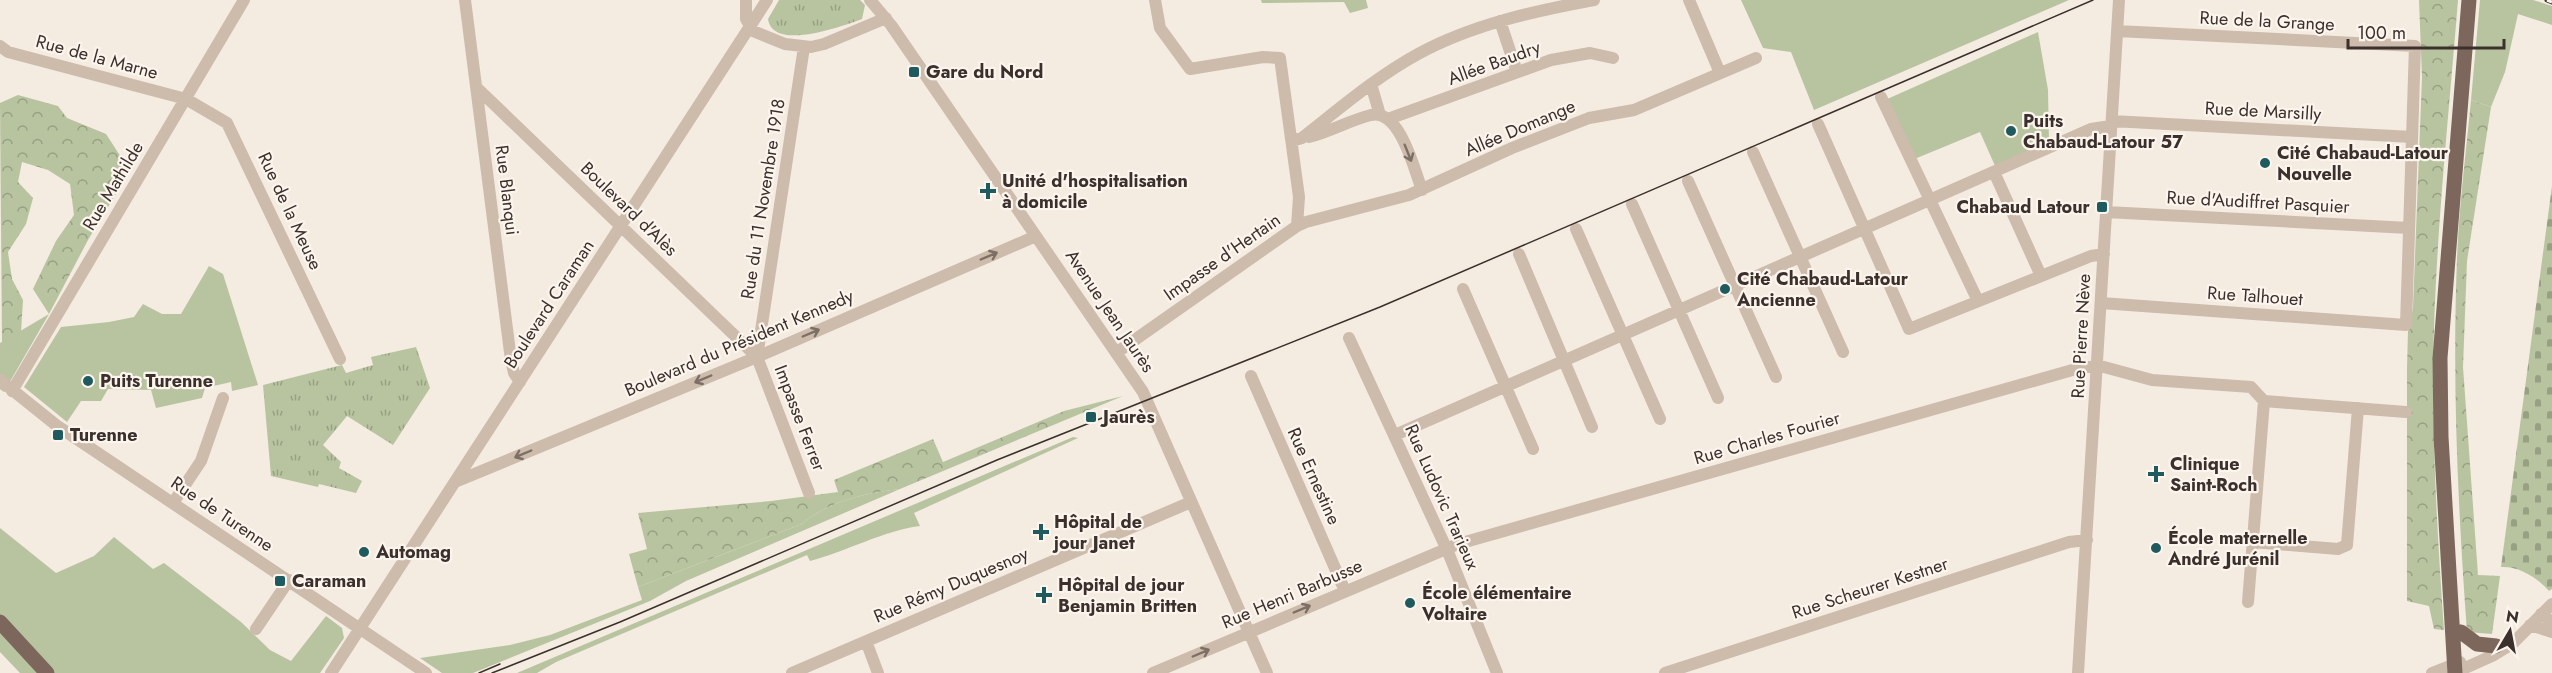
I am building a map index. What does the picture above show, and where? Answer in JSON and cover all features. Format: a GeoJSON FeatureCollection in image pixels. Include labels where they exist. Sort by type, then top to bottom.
{"type":"FeatureCollection","features":[{"type":"Feature","properties":{"kind":"main road"},"geometry":{"type":"LineString","coordinates":[[2458,669],[2440,408],[2441,320],[2449,251],[2469,0]]}},
{"type":"Feature","properties":{"kind":"main road"},"geometry":{"type":"LineString","coordinates":[[2449,251],[2448,381],[2461,632],[2458,669]]}},
{"type":"Feature","properties":{"kind":"main road"},"geometry":{"type":"LineString","coordinates":[[0,622],[47,673]]}},
{"type":"Feature","properties":{"kind":"main road"},"geometry":{"type":"LineString","coordinates":[[2461,632],[2477,644],[2496,646]]}},
{"type":"Feature","properties":{"kind":"street","name":"Rue Mathilde"},"geometry":{"type":"LineString","coordinates":[[12,391],[244,0]]}},
{"type":"Feature","properties":{"kind":"street","name":"Rue Blanqui"},"geometry":{"type":"LineString","coordinates":[[465,0],[511,360],[514,373],[520,382]]}},
{"type":"Feature","properties":{"kind":"street"},"geometry":{"type":"LineString","coordinates":[[746,0],[750,28],[760,36],[804,47],[824,44],[886,18]]}},
{"type":"Feature","properties":{"kind":"street","name":"Boulevard Caraman"},"geometry":{"type":"LineString","coordinates":[[331,673],[767,0]]}},
{"type":"Feature","properties":{"kind":"street","name":"Avenue Jean Jaurès"},"geometry":{"type":"LineString","coordinates":[[870,0],[886,18],[1145,396],[1267,673]]}},
{"type":"Feature","properties":{"kind":"street","name":"Impasse d'Hertain"},"geometry":{"type":"LineString","coordinates":[[1116,353],[1297,226],[1300,203],[1297,140],[1280,57],[1263,57],[1190,69],[1160,28],[1155,0]]}},
{"type":"Feature","properties":{"kind":"street"},"geometry":{"type":"LineString","coordinates":[[1297,140],[1371,84],[1425,50],[1500,21],[1594,0]]}},
{"type":"Feature","properties":{"kind":"street"},"geometry":{"type":"LineString","coordinates":[[1689,0],[1720,74]]}},
{"type":"Feature","properties":{"kind":"street","name":"Rue Pierre Nève"},"geometry":{"type":"LineString","coordinates":[[2078,673],[2119,0]]}},
{"type":"Feature","properties":{"kind":"street"},"geometry":{"type":"LineString","coordinates":[[1500,21],[1517,72]]}},
{"type":"Feature","properties":{"kind":"street","name":"Rue de la Grange"},"geometry":{"type":"LineString","coordinates":[[2117,30],[2415,46],[2412,137]]}},
{"type":"Feature","properties":{"kind":"street","name":"Rue de la Marne"},"geometry":{"type":"LineString","coordinates":[[0,46],[8,52],[186,99]]}},
{"type":"Feature","properties":{"kind":"street","name":"Rue du 11 Novembre 1918"},"geometry":{"type":"LineString","coordinates":[[757,357],[804,47]]}},
{"type":"Feature","properties":{"kind":"street","name":"Allée Baudry"},"geometry":{"type":"LineString","coordinates":[[1297,140],[1370,116],[1384,117],[1551,60],[1586,53],[1613,58]]}},
{"type":"Feature","properties":{"kind":"street","name":"Allée Domange"},"geometry":{"type":"LineString","coordinates":[[1297,226],[1422,190],[1512,148],[1589,118],[1634,110],[1756,58]]}},
{"type":"Feature","properties":{"kind":"street"},"geometry":{"type":"LineString","coordinates":[[1371,84],[1384,117],[1397,127],[1422,190]]}},
{"type":"Feature","properties":{"kind":"street","name":"Boulevard d'Alès"},"geometry":{"type":"LineString","coordinates":[[476,87],[757,357]]}},
{"type":"Feature","properties":{"kind":"street"},"geometry":{"type":"LineString","coordinates":[[1881,98],[1978,301]]}},
{"type":"Feature","properties":{"kind":"street","name":"Rue de la Meuse"},"geometry":{"type":"LineString","coordinates":[[186,99],[230,126],[340,359]]}},
{"type":"Feature","properties":{"kind":"street","name":"Rue de Marsilly"},"geometry":{"type":"LineString","coordinates":[[1395,435],[2097,127],[2111,123],[2412,137]]}},
{"type":"Feature","properties":{"kind":"street"},"geometry":{"type":"LineString","coordinates":[[1818,124],[1909,329],[2091,256],[2104,254]]}},
{"type":"Feature","properties":{"kind":"street"},"geometry":{"type":"LineString","coordinates":[[2409,228],[2412,137]]}},
{"type":"Feature","properties":{"kind":"street"},"geometry":{"type":"LineString","coordinates":[[1753,152],[1843,352]]}},
{"type":"Feature","properties":{"kind":"street"},"geometry":{"type":"LineString","coordinates":[[1994,172],[2041,276]]}},
{"type":"Feature","properties":{"kind":"street"},"geometry":{"type":"LineString","coordinates":[[1688,181],[1776,377]]}},
{"type":"Feature","properties":{"kind":"street"},"geometry":{"type":"LineString","coordinates":[[1632,204],[1718,398]]}},
{"type":"Feature","properties":{"kind":"street","name":"Rue d'Audiffret Pasquier"},"geometry":{"type":"LineString","coordinates":[[2106,212],[2409,228]]}},
{"type":"Feature","properties":{"kind":"street","name":"Rue Talhouet"},"geometry":{"type":"LineString","coordinates":[[2101,303],[2406,325],[2409,228]]}},
{"type":"Feature","properties":{"kind":"street"},"geometry":{"type":"LineString","coordinates":[[1576,229],[1660,419]]}},
{"type":"Feature","properties":{"kind":"street","name":"Boulevard du Président Kennedy"},"geometry":{"type":"LineString","coordinates":[[455,482],[757,357],[1036,236]]}},
{"type":"Feature","properties":{"kind":"street"},"geometry":{"type":"LineString","coordinates":[[1519,254],[1592,427]]}},
{"type":"Feature","properties":{"kind":"street"},"geometry":{"type":"LineString","coordinates":[[1462,289],[1533,449]]}},
{"type":"Feature","properties":{"kind":"street","name":"Rue Ludovic Trarieux"},"geometry":{"type":"LineString","coordinates":[[1349,338],[1446,548],[1497,673]]}},
{"type":"Feature","properties":{"kind":"street","name":"Impasse Ferrer"},"geometry":{"type":"LineString","coordinates":[[757,357],[809,493]]}},
{"type":"Feature","properties":{"kind":"street"},"geometry":{"type":"LineString","coordinates":[[2097,366],[2152,380],[2251,387],[2264,401],[2406,412]]}},
{"type":"Feature","properties":{"kind":"street","name":"Rue Charles Fourier"},"geometry":{"type":"LineString","coordinates":[[1446,548],[2072,370],[2097,366]]}},
{"type":"Feature","properties":{"kind":"street","name":"Rue Ernestine"},"geometry":{"type":"LineString","coordinates":[[1251,376],[1345,591]]}},
{"type":"Feature","properties":{"kind":"street","name":"Rue de Turenne"},"geometry":{"type":"LineString","coordinates":[[0,380],[56,425],[289,579],[426,673]]}},
{"type":"Feature","properties":{"kind":"street"},"geometry":{"type":"LineString","coordinates":[[173,503],[201,461],[223,398]]}},
{"type":"Feature","properties":{"kind":"street"},"geometry":{"type":"LineString","coordinates":[[2248,602],[2264,401]]}},
{"type":"Feature","properties":{"kind":"street"},"geometry":{"type":"LineString","coordinates":[[2253,542],[2338,549],[2347,545],[2358,408]]}},
{"type":"Feature","properties":{"kind":"street","name":"Rue Rémy Duquesnoy"},"geometry":{"type":"LineString","coordinates":[[792,673],[1191,502]]}},
{"type":"Feature","properties":{"kind":"street","name":"Rue Scheurer Kestner"},"geometry":{"type":"LineString","coordinates":[[1665,673],[2069,542],[2087,540]]}},
{"type":"Feature","properties":{"kind":"street","name":"Rue Henri Barbusse"},"geometry":{"type":"LineString","coordinates":[[1153,673],[1446,548]]}},
{"type":"Feature","properties":{"kind":"street"},"geometry":{"type":"LineString","coordinates":[[256,629],[289,579]]}},
{"type":"Feature","properties":{"kind":"street"},"geometry":{"type":"LineString","coordinates":[[2432,673],[2458,669],[2499,653],[2516,641],[2552,604]]}},
{"type":"Feature","properties":{"kind":"street"},"geometry":{"type":"LineString","coordinates":[[2541,614],[2552,622]]}},
{"type":"Feature","properties":{"kind":"street"},"geometry":{"type":"LineString","coordinates":[[2458,669],[2530,625],[2552,632]]}},
{"type":"Feature","properties":{"kind":"street"},"geometry":{"type":"LineString","coordinates":[[866,641],[878,673]]}},
{"type":"Feature","properties":{"kind":"green space"},"geometry":{"type":"Polygon","coordinates":[[[779,0],[860,0],[865,5],[862,19],[825,31],[795,35],[782,34],[773,29],[768,19],[779,0]]]}},
{"type":"Feature","properties":{"kind":"green space"},"geometry":{"type":"Polygon","coordinates":[[[1261,0],[1366,0],[1368,8],[1350,13],[1344,2],[1262,3],[1261,0]]]}},
{"type":"Feature","properties":{"kind":"green space"},"geometry":{"type":"Polygon","coordinates":[[[1741,0],[2069,0],[1814,110],[1791,52],[1763,48],[1741,0]]]}},
{"type":"Feature","properties":{"kind":"green space"},"geometry":{"type":"Polygon","coordinates":[[[2419,0],[2458,0],[2442,188],[2434,329],[2435,471],[2444,630],[2434,629],[2429,606],[2407,601],[2407,368],[2408,331],[2413,308],[2422,77],[2419,0]]]}},
{"type":"Feature","properties":{"kind":"green space"},"geometry":{"type":"Polygon","coordinates":[[[2480,0],[2533,0],[2552,6],[2552,25],[2518,14],[2505,72],[2491,107],[2471,100],[2480,0]]]}},
{"type":"Feature","properties":{"kind":"green space"},"geometry":{"type":"Polygon","coordinates":[[[2038,32],[2048,90],[2049,144],[1996,168],[1980,132],[1912,160],[1885,100],[2038,32]]]}},
{"type":"Feature","properties":{"kind":"green space"},"geometry":{"type":"Polygon","coordinates":[[[18,95],[58,106],[67,118],[106,134],[130,171],[88,240],[49,314],[33,289],[56,241],[74,215],[70,184],[48,170],[22,162],[18,182],[33,198],[26,224],[8,252],[12,279],[23,300],[21,332],[2,344],[0,103],[18,95]]]}},
{"type":"Feature","properties":{"kind":"green space"},"geometry":{"type":"Polygon","coordinates":[[[2471,100],[2491,107],[2467,261],[2463,367],[2478,575],[2500,576],[2492,634],[2467,632],[2459,492],[2455,353],[2457,259],[2471,100]]]}},
{"type":"Feature","properties":{"kind":"green space"},"geometry":{"type":"Polygon","coordinates":[[[2552,186],[2552,589],[2549,591],[2528,574],[2515,568],[2501,567],[2552,186]]]}},
{"type":"Feature","properties":{"kind":"green space"},"geometry":{"type":"Polygon","coordinates":[[[209,266],[223,274],[258,385],[232,391],[231,382],[205,388],[202,398],[156,408],[151,390],[108,389],[101,401],[81,401],[67,422],[24,387],[61,327],[134,317],[143,304],[162,314],[181,314],[209,266]]]}},
{"type":"Feature","properties":{"kind":"green space"},"geometry":{"type":"Polygon","coordinates":[[[49,314],[4,392],[0,389],[0,343],[49,314]]]}},
{"type":"Feature","properties":{"kind":"green space"},"geometry":{"type":"Polygon","coordinates":[[[416,347],[430,388],[393,445],[347,416],[323,445],[341,462],[339,468],[362,481],[356,493],[271,476],[263,385],[342,365],[346,373],[373,365],[371,357],[416,347]]]}},
{"type":"Feature","properties":{"kind":"green space"},"geometry":{"type":"Polygon","coordinates":[[[1123,396],[900,489],[848,499],[824,509],[802,524],[638,587],[629,554],[647,549],[638,513],[771,501],[838,492],[834,480],[933,439],[943,462],[1064,411],[1123,396]]]}},
{"type":"Feature","properties":{"kind":"green space"},"geometry":{"type":"Polygon","coordinates":[[[1073,437],[1078,438],[914,513],[920,526],[892,532],[810,561],[807,555],[556,662],[537,673],[517,673],[1073,437]]]}},
{"type":"Feature","properties":{"kind":"green space"},"geometry":{"type":"Polygon","coordinates":[[[900,489],[686,581],[650,601],[473,673],[442,673],[420,658],[510,645],[550,635],[642,600],[638,587],[802,524],[824,509],[848,499],[900,489]]]}},
{"type":"Feature","properties":{"kind":"green space"},"geometry":{"type":"Polygon","coordinates":[[[0,528],[56,573],[94,556],[114,537],[153,569],[164,563],[241,622],[270,650],[291,661],[326,616],[342,628],[344,638],[320,673],[20,673],[0,652],[0,528]]]}},
{"type":"Feature","properties":{"kind":"tram line"},"geometry":{"type":"LineString","coordinates":[[492,673],[620,622],[997,460],[1380,307],[2093,0]]}},
{"type":"Feature","properties":{"kind":"tram line"},"geometry":{"type":"LineString","coordinates":[[479,673],[500,664]]}},
{"type":"Feature","properties":{"kind":"railway"},"geometry":{"type":"LineString","coordinates":[[2547,0],[2552,2]]}},
{"type":"Feature","properties":{"kind":"place","name":"Gare du Nord"},"geometry":{"type":"Point","coordinates":[914,72]}},
{"type":"Feature","properties":{"kind":"place","name":"Puits Chabaud-Latour 57"},"geometry":{"type":"Point","coordinates":[2011,131]}},
{"type":"Feature","properties":{"kind":"place","name":"Cité Chabaud-Latour Nouvelle"},"geometry":{"type":"Point","coordinates":[2265,163]}},
{"type":"Feature","properties":{"kind":"place","name":"Unité d'hospitalisation à domicile"},"geometry":{"type":"Point","coordinates":[988,191]}},
{"type":"Feature","properties":{"kind":"place","name":"Chabaud Latour"},"geometry":{"type":"Point","coordinates":[2102,207]}},
{"type":"Feature","properties":{"kind":"place","name":"Cité Chabaud-Latour Ancienne"},"geometry":{"type":"Point","coordinates":[1725,289]}},
{"type":"Feature","properties":{"kind":"place","name":"Puits Turenne"},"geometry":{"type":"Point","coordinates":[88,381]}},
{"type":"Feature","properties":{"kind":"place","name":"Jaurès"},"geometry":{"type":"Point","coordinates":[1091,417]}},
{"type":"Feature","properties":{"kind":"place","name":"Turenne"},"geometry":{"type":"Point","coordinates":[58,435]}},
{"type":"Feature","properties":{"kind":"place","name":"Clinique Saint-Roch"},"geometry":{"type":"Point","coordinates":[2156,474]}},
{"type":"Feature","properties":{"kind":"place","name":"Hôpital de jour Janet"},"geometry":{"type":"Point","coordinates":[1041,532]}},
{"type":"Feature","properties":{"kind":"place","name":"École maternelle André Jurénil"},"geometry":{"type":"Point","coordinates":[2156,548]}},
{"type":"Feature","properties":{"kind":"place","name":"Automag"},"geometry":{"type":"Point","coordinates":[364,552]}},
{"type":"Feature","properties":{"kind":"place","name":"Caraman"},"geometry":{"type":"Point","coordinates":[280,581]}},
{"type":"Feature","properties":{"kind":"place","name":"Hôpital de jour Benjamin Britten"},"geometry":{"type":"Point","coordinates":[1044,595]}},
{"type":"Feature","properties":{"kind":"place","name":"École élémentaire Voltaire"},"geometry":{"type":"Point","coordinates":[1410,603]}}]}
